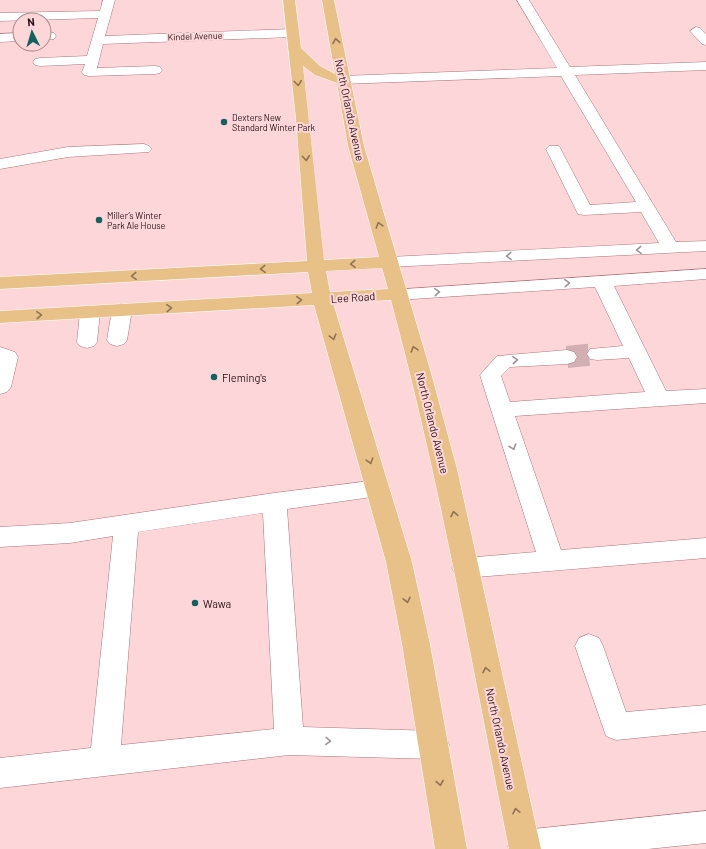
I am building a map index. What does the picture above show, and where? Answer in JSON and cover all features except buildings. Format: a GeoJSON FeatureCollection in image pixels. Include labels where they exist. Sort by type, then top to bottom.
{"type":"FeatureCollection","features":[{"type":"Feature","properties":{"kind":"main road"},"geometry":{"type":"LineString","coordinates":[[289,0],[316,266],[322,299],[347,390],[399,562],[416,644],[451,849]]}},
{"type":"Feature","properties":{"kind":"main road","name":"North Orlando Avenue"},"geometry":{"type":"LineString","coordinates":[[328,0],[342,80],[356,146],[421,373],[445,469],[524,848]]}},
{"type":"Feature","properties":{"kind":"main road"},"geometry":{"type":"LineString","coordinates":[[293,41],[312,67],[323,75],[342,80]]}},
{"type":"Feature","properties":{"kind":"main road"},"geometry":{"type":"LineString","coordinates":[[0,283],[390,262]]}},
{"type":"Feature","properties":{"kind":"main road","name":"Lee Road"},"geometry":{"type":"LineString","coordinates":[[0,317],[398,294]]}},
{"type":"Feature","properties":{"kind":"street"},"geometry":{"type":"LineString","coordinates":[[109,0],[90,72],[155,70]]}},
{"type":"Feature","properties":{"kind":"street"},"geometry":{"type":"LineString","coordinates":[[523,0],[671,248]]}},
{"type":"Feature","properties":{"kind":"street"},"geometry":{"type":"LineString","coordinates":[[0,17],[105,14]]}},
{"type":"Feature","properties":{"kind":"street"},"geometry":{"type":"LineString","coordinates":[[696,31],[706,42]]}},
{"type":"Feature","properties":{"kind":"street"},"geometry":{"type":"LineString","coordinates":[[0,38],[12,37]]}},
{"type":"Feature","properties":{"kind":"street","name":"Kindel Avenue"},"geometry":{"type":"LineString","coordinates":[[98,40],[293,41]]}},
{"type":"Feature","properties":{"kind":"street"},"geometry":{"type":"LineString","coordinates":[[40,62],[93,60]]}},
{"type":"Feature","properties":{"kind":"street"},"geometry":{"type":"LineString","coordinates":[[342,80],[706,66]]}},
{"type":"Feature","properties":{"kind":"street"},"geometry":{"type":"LineString","coordinates":[[0,164],[68,152],[144,149]]}},
{"type":"Feature","properties":{"kind":"street"},"geometry":{"type":"LineString","coordinates":[[554,149],[584,210],[646,206]]}},
{"type":"Feature","properties":{"kind":"street"},"geometry":{"type":"LineString","coordinates":[[390,262],[706,246]]}},
{"type":"Feature","properties":{"kind":"street","name":"Lee Road"},"geometry":{"type":"LineString","coordinates":[[398,294],[706,274]]}},
{"type":"Feature","properties":{"kind":"street"},"geometry":{"type":"LineString","coordinates":[[602,281],[659,398]]}},
{"type":"Feature","properties":{"kind":"street"},"geometry":{"type":"LineString","coordinates":[[117,340],[122,310]]}},
{"type":"Feature","properties":{"kind":"street"},"geometry":{"type":"LineString","coordinates":[[87,342],[90,312]]}},
{"type":"Feature","properties":{"kind":"street"},"geometry":{"type":"LineString","coordinates":[[597,354],[637,351]]}},
{"type":"Feature","properties":{"kind":"street"},"geometry":{"type":"LineString","coordinates":[[0,353],[8,357],[0,387]]}},
{"type":"Feature","properties":{"kind":"street"},"geometry":{"type":"LineString","coordinates":[[552,561],[490,375],[504,361],[567,357]]}},
{"type":"Feature","properties":{"kind":"street"},"geometry":{"type":"LineString","coordinates":[[501,410],[659,398],[706,396]]}},
{"type":"Feature","properties":{"kind":"street"},"geometry":{"type":"LineString","coordinates":[[0,537],[70,533],[274,502],[378,489]]}},
{"type":"Feature","properties":{"kind":"street"},"geometry":{"type":"LineString","coordinates":[[274,502],[289,741]]}},
{"type":"Feature","properties":{"kind":"street"},"geometry":{"type":"LineString","coordinates":[[105,760],[126,524]]}},
{"type":"Feature","properties":{"kind":"street"},"geometry":{"type":"LineString","coordinates":[[465,568],[706,548]]}},
{"type":"Feature","properties":{"kind":"street"},"geometry":{"type":"LineString","coordinates":[[589,646],[616,726],[706,718]]}},
{"type":"Feature","properties":{"kind":"street"},"geometry":{"type":"LineString","coordinates":[[0,773],[105,760],[289,741],[434,745]]}},
{"type":"Feature","properties":{"kind":"street"},"geometry":{"type":"LineString","coordinates":[[524,848],[706,827]]}},
{"type":"Feature","properties":{"kind":"tunnel"},"geometry":{"type":"LineString","coordinates":[[567,357],[597,354]]}},
{"type":"Feature","properties":{"kind":"place","name":"Dexters New Standard Winter Park"},"geometry":{"type":"Point","coordinates":[224,122]}},
{"type":"Feature","properties":{"kind":"place","name":"Miller’s Winter Park Ale House"},"geometry":{"type":"Point","coordinates":[99,220]}},
{"type":"Feature","properties":{"kind":"place","name":"Fleming's"},"geometry":{"type":"Point","coordinates":[214,377]}},
{"type":"Feature","properties":{"kind":"place","name":"Wawa"},"geometry":{"type":"Point","coordinates":[195,603]}}]}
